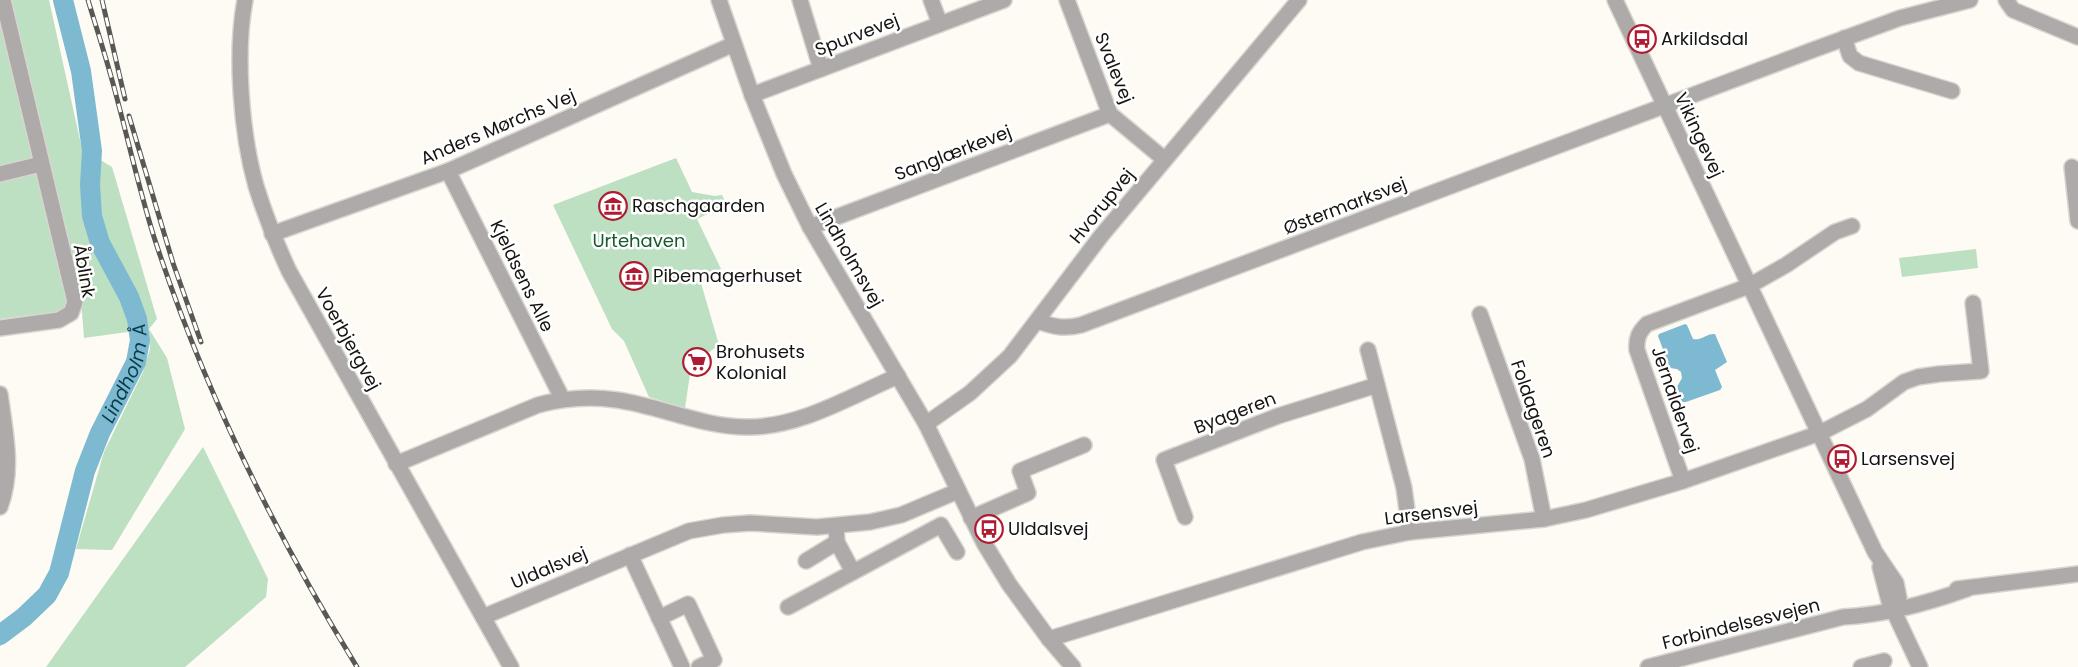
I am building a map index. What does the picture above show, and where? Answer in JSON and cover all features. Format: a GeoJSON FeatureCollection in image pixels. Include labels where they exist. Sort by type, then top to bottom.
{"type":"FeatureCollection","features":[{"type":"Feature","properties":{"kind":"street","name":"Åblink"},"geometry":{"type":"LineString","coordinates":[[0,328],[59,320],[71,313],[75,302],[41,164],[7,46],[4,0]]}},
{"type":"Feature","properties":{"kind":"street","name":"Voerbjergvej"},"geometry":{"type":"LineString","coordinates":[[245,0],[242,17],[240,70],[245,129],[256,184],[272,234],[289,271],[511,667]]}},
{"type":"Feature","properties":{"kind":"street","name":"Lindholmsvej"},"geometry":{"type":"LineString","coordinates":[[719,0],[752,94],[784,174],[810,227],[926,424],[971,518],[1009,584],[1049,639],[1073,667]]}},
{"type":"Feature","properties":{"kind":"street"},"geometry":{"type":"LineString","coordinates":[[800,0],[821,69]]}},
{"type":"Feature","properties":{"kind":"street"},"geometry":{"type":"LineString","coordinates":[[931,0],[940,24]]}},
{"type":"Feature","properties":{"kind":"street","name":"Spurvevej"},"geometry":{"type":"LineString","coordinates":[[752,94],[1004,0]]}},
{"type":"Feature","properties":{"kind":"street","name":"Svalevej"},"geometry":{"type":"LineString","coordinates":[[1067,0],[1110,114],[1164,159]]}},
{"type":"Feature","properties":{"kind":"street","name":"Hvorupvej"},"geometry":{"type":"LineString","coordinates":[[926,424],[970,393],[1010,356],[1100,236],[1299,0]]}},
{"type":"Feature","properties":{"kind":"street","name":"Vikingevej"},"geometry":{"type":"LineString","coordinates":[[1615,0],[1877,556],[1920,667]]}},
{"type":"Feature","properties":{"kind":"street"},"geometry":{"type":"LineString","coordinates":[[1665,106],[1900,18],[1970,0]]}},
{"type":"Feature","properties":{"kind":"street"},"geometry":{"type":"LineString","coordinates":[[2006,0],[2013,10],[2078,37]]}},
{"type":"Feature","properties":{"kind":"street"},"geometry":{"type":"LineString","coordinates":[[1844,38],[1850,56],[1859,63],[1952,92]]}},
{"type":"Feature","properties":{"kind":"street","name":"Anders Mørchs Vej"},"geometry":{"type":"LineString","coordinates":[[272,234],[448,171],[734,44]]}},
{"type":"Feature","properties":{"kind":"street","name":"Østermarksvej"},"geometry":{"type":"LineString","coordinates":[[1038,321],[1054,327],[1069,328],[1082,326],[1665,106]]}},
{"type":"Feature","properties":{"kind":"street","name":"Sanglærkevej"},"geometry":{"type":"LineString","coordinates":[[810,227],[1110,114]]}},
{"type":"Feature","properties":{"kind":"street"},"geometry":{"type":"LineString","coordinates":[[0,174],[41,164]]}},
{"type":"Feature","properties":{"kind":"street"},"geometry":{"type":"LineString","coordinates":[[2072,167],[2078,221]]}},
{"type":"Feature","properties":{"kind":"street","name":"Kjeldsens Alle"},"geometry":{"type":"LineString","coordinates":[[448,171],[562,398]]}},
{"type":"Feature","properties":{"kind":"street"},"geometry":{"type":"LineString","coordinates":[[1749,286],[1786,265],[1835,232],[1852,226]]}},
{"type":"Feature","properties":{"kind":"street","name":"Jernaldervej"},"geometry":{"type":"LineString","coordinates":[[1683,481],[1637,350],[1636,342],[1639,332],[1647,324],[1749,286]]}},
{"type":"Feature","properties":{"kind":"street"},"geometry":{"type":"LineString","coordinates":[[1820,433],[1867,408],[1904,382],[1925,376],[1981,371],[1974,303]]}},
{"type":"Feature","properties":{"kind":"street","name":"Foldageren"},"geometry":{"type":"LineString","coordinates":[[1480,314],[1532,459],[1544,519]]}},
{"type":"Feature","properties":{"kind":"street"},"geometry":{"type":"LineString","coordinates":[[1368,350],[1404,488],[1410,532]]}},
{"type":"Feature","properties":{"kind":"street"},"geometry":{"type":"LineString","coordinates":[[396,464],[538,405],[562,398],[590,397],[618,400],[716,424],[746,427],[764,426],[799,419],[898,376]]}},
{"type":"Feature","properties":{"kind":"street","name":"Byageren"},"geometry":{"type":"LineString","coordinates":[[1185,516],[1164,460],[1278,416],[1377,386]]}},
{"type":"Feature","properties":{"kind":"street"},"geometry":{"type":"LineString","coordinates":[[0,394],[4,458],[8,479],[0,507]]}},
{"type":"Feature","properties":{"kind":"street","name":"Larsensvej"},"geometry":{"type":"LineString","coordinates":[[1049,639],[1362,542],[1410,532],[1544,519],[1586,510],[1683,481],[1820,433]]}},
{"type":"Feature","properties":{"kind":"street"},"geometry":{"type":"LineString","coordinates":[[971,518],[1028,493],[1020,471],[1084,446]]}},
{"type":"Feature","properties":{"kind":"street","name":"Uldalsvej"},"geometry":{"type":"LineString","coordinates":[[483,617],[688,531],[722,525],[750,523],[836,526],[870,522],[901,514],[958,491]]}},
{"type":"Feature","properties":{"kind":"street"},"geometry":{"type":"LineString","coordinates":[[788,607],[941,525],[957,552]]}},
{"type":"Feature","properties":{"kind":"street"},"geometry":{"type":"LineString","coordinates":[[836,526],[837,542],[852,572]]}},
{"type":"Feature","properties":{"kind":"street"},"geometry":{"type":"LineString","coordinates":[[806,561],[837,542]]}},
{"type":"Feature","properties":{"kind":"street"},"geometry":{"type":"LineString","coordinates":[[630,555],[682,667]]}},
{"type":"Feature","properties":{"kind":"street","name":"Forbindelsesvejen"},"geometry":{"type":"LineString","coordinates":[[1648,667],[1843,617],[1864,616],[1894,603],[1940,599],[1967,589],[2078,574]]}},
{"type":"Feature","properties":{"kind":"street"},"geometry":{"type":"LineString","coordinates":[[659,618],[688,604],[715,664],[699,667]]}},
{"type":"Feature","properties":{"kind":"street"},"geometry":{"type":"LineString","coordinates":[[1861,667],[1884,661]]}},
{"type":"Feature","properties":{"kind":"green space"},"geometry":{"type":"Polygon","coordinates":[[[10,0],[49,0],[82,149],[112,167],[157,319],[149,329],[84,338],[81,300],[10,0]]]}},
{"type":"Feature","properties":{"kind":"green space"},"geometry":{"type":"Polygon","coordinates":[[[0,5],[70,304],[63,311],[0,319],[0,5]]]}},
{"type":"Feature","properties":{"kind":"green space","name":"Urtehaven"},"geometry":{"type":"Polygon","coordinates":[[[676,158],[692,192],[715,196],[722,195],[727,205],[697,219],[721,269],[701,283],[719,345],[704,356],[707,367],[690,374],[685,408],[649,397],[624,341],[612,329],[553,205],[676,158]]]}},
{"type":"Feature","properties":{"kind":"green space"},"geometry":{"type":"Polygon","coordinates":[[[1976,249],[1978,268],[1902,277],[1899,258],[1976,249]]]}},
{"type":"Feature","properties":{"kind":"green space"},"geometry":{"type":"Polygon","coordinates":[[[149,329],[167,358],[185,429],[112,550],[76,549],[104,452],[143,372],[150,349],[149,329]]]}},
{"type":"Feature","properties":{"kind":"green space"},"geometry":{"type":"Polygon","coordinates":[[[203,447],[268,579],[266,597],[185,667],[46,667],[203,447]]]}},
{"type":"Feature","properties":{"kind":"water"},"geometry":{"type":"Polygon","coordinates":[[[1685,324],[1693,339],[1715,334],[1727,362],[1715,370],[1722,387],[1720,390],[1682,402],[1677,387],[1682,378],[1681,372],[1670,368],[1658,336],[1685,324]]]}},
{"type":"Feature","properties":{"kind":"water"},"geometry":{"type":"Polygon","coordinates":[[[47,595],[53,597],[41,612],[0,646],[0,627],[34,600],[47,595]]]}},
{"type":"Feature","properties":{"kind":"waterway","name":"Lindholm Å"},"geometry":{"type":"LineString","coordinates":[[0,635],[24,617],[47,595],[59,573],[85,471],[100,433],[136,362],[140,340],[137,319],[129,297],[100,243],[92,216],[90,185],[92,151],[81,71],[63,0]]}},
{"type":"Feature","properties":{"kind":"railway"},"geometry":{"type":"LineString","coordinates":[[88,0],[112,79],[154,237],[195,349],[218,404],[269,511],[326,616],[357,667]]}},
{"type":"Feature","properties":{"kind":"railway"},"geometry":{"type":"LineString","coordinates":[[102,0],[125,99]]}},
{"type":"Feature","properties":{"kind":"railway"},"geometry":{"type":"LineString","coordinates":[[129,116],[173,263],[201,342]]}},
{"type":"Feature","properties":{"kind":"place","name":"Arkildsdal"},"geometry":{"type":"Point","coordinates":[1642,39]}},
{"type":"Feature","properties":{"kind":"place","name":"Raschgaarden"},"geometry":{"type":"Point","coordinates":[613,206]}},
{"type":"Feature","properties":{"kind":"place","name":"Pibemagerhuset"},"geometry":{"type":"Point","coordinates":[634,276]}},
{"type":"Feature","properties":{"kind":"place","name":"Brohusets Kolonial"},"geometry":{"type":"Point","coordinates":[697,362]}},
{"type":"Feature","properties":{"kind":"place","name":"Larsensvej"},"geometry":{"type":"Point","coordinates":[1842,459]}},
{"type":"Feature","properties":{"kind":"place","name":"Uldalsvej"},"geometry":{"type":"Point","coordinates":[989,529]}}]}
